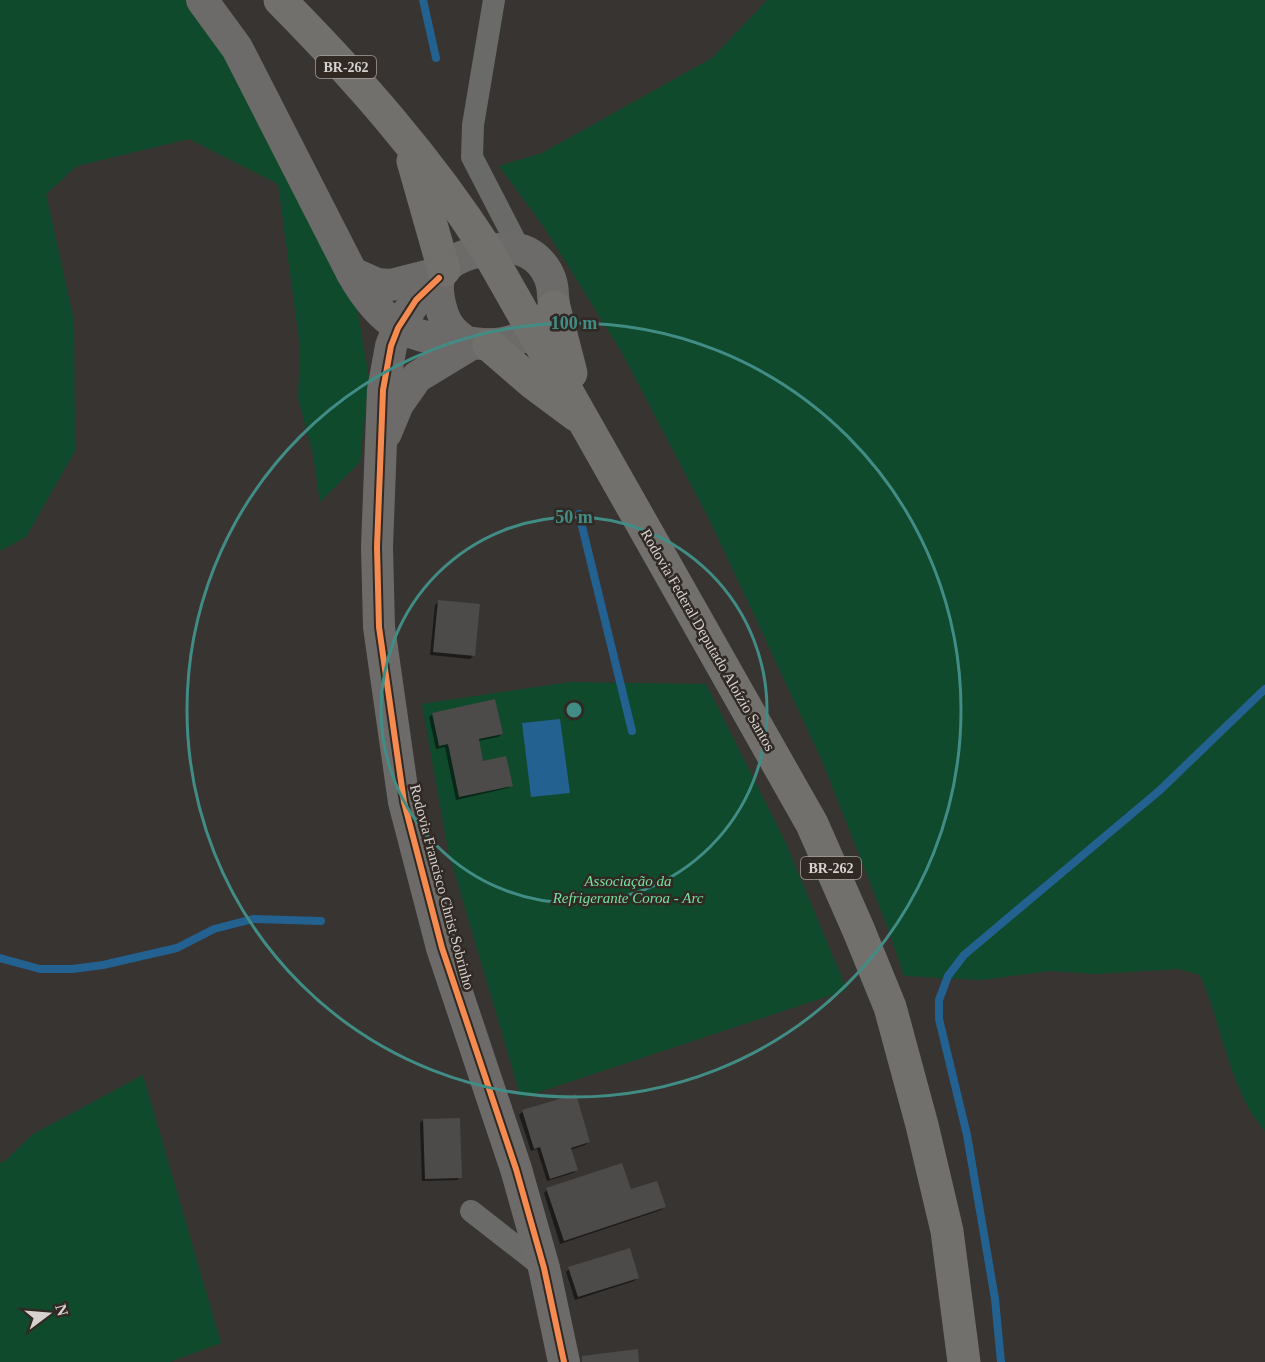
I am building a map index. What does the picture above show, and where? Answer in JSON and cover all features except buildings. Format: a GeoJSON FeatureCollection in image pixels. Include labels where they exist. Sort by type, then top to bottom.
{"type":"FeatureCollection","features":[{"type":"Feature","properties":{"kind":"highway","name":"Rodovia Federal Deputado Aloízio Santos"},"geometry":{"type":"LineString","coordinates":[[280,0],[342,63],[406,139],[460,209],[505,248],[544,319],[581,415],[812,824],[890,1007],[922,1125],[947,1231],[964,1362]]}},
{"type":"Feature","properties":{"kind":"highway"},"geometry":{"type":"LineString","coordinates":[[406,139],[427,203],[442,273]]}},
{"type":"Feature","properties":{"kind":"highway"},"geometry":{"type":"LineString","coordinates":[[476,343],[581,415]]}},
{"type":"Feature","properties":{"kind":"street"},"geometry":{"type":"LineString","coordinates":[[202,0],[237,48],[352,273],[374,307],[398,328],[438,341],[476,343],[518,338],[544,319]]}},
{"type":"Feature","properties":{"kind":"street"},"geometry":{"type":"LineString","coordinates":[[352,273],[377,284],[391,285],[442,273],[463,257],[505,248],[472,157],[473,125],[495,0]]}},
{"type":"Feature","properties":{"kind":"street"},"geometry":{"type":"LineString","coordinates":[[442,273],[440,302],[448,325],[476,343]]}},
{"type":"Feature","properties":{"kind":"street","name":"Rodovia Francisco Christ Sobrinho"},"geometry":{"type":"LineString","coordinates":[[442,273],[417,300],[398,328],[391,346],[383,390],[377,547],[379,627],[404,802],[442,948],[516,1169],[544,1268],[564,1362]]}},
{"type":"Feature","properties":{"kind":"street","name":"Rodovia Francisco Christ Sobrinho"},"geometry":{"type":"LineString","coordinates":[[380,444],[398,404],[417,377],[476,343]]}},
{"type":"Feature","properties":{"kind":"street"},"geometry":{"type":"LineString","coordinates":[[471,1211],[544,1268]]}},
{"type":"Feature","properties":{"kind":"green space"},"geometry":{"type":"Polygon","coordinates":[[[0,0],[218,0],[344,265],[358,313],[369,378],[360,462],[320,502],[313,455],[298,397],[300,347],[278,184],[189,139],[77,166],[46,194],[74,321],[75,451],[26,537],[0,551],[0,0]]]}},
{"type":"Feature","properties":{"kind":"green space"},"geometry":{"type":"Polygon","coordinates":[[[767,0],[1265,0],[1265,1132],[1241,1093],[1200,975],[1178,969],[1096,974],[1050,971],[981,980],[904,976],[890,934],[823,763],[711,523],[622,353],[544,227],[499,166],[542,153],[712,58],[767,0]]]}},
{"type":"Feature","properties":{"kind":"green space","name":"Associação da Refrigerante Coroa - Arc"},"geometry":{"type":"Polygon","coordinates":[[[569,682],[706,684],[785,841],[847,990],[521,1098],[448,850],[422,704],[569,682]]]}},
{"type":"Feature","properties":{"kind":"green space"},"geometry":{"type":"Polygon","coordinates":[[[143,1075],[221,1343],[170,1362],[0,1362],[0,1161],[3,1163],[33,1134],[143,1075]]]}},
{"type":"Feature","properties":{"kind":"water"},"geometry":{"type":"Polygon","coordinates":[[[560,719],[570,793],[531,797],[522,723],[560,719]]]}},
{"type":"Feature","properties":{"kind":"waterway"},"geometry":{"type":"LineString","coordinates":[[423,0],[436,58]]}},
{"type":"Feature","properties":{"kind":"waterway"},"geometry":{"type":"LineString","coordinates":[[579,514],[632,731]]}},
{"type":"Feature","properties":{"kind":"waterway"},"geometry":{"type":"LineString","coordinates":[[1001,1362],[995,1299],[967,1135],[939,1019],[939,1000],[948,976],[964,955],[1159,791],[1265,689]]}},
{"type":"Feature","properties":{"kind":"waterway"},"geometry":{"type":"LineString","coordinates":[[0,958],[40,969],[72,969],[103,965],[177,948],[214,929],[253,919],[321,921]]}},
{"type":"Feature","properties":{"kind":"cycle path"},"geometry":{"type":"LineString","coordinates":[[439,278],[416,300],[398,328],[391,346],[383,390],[377,547],[379,627],[404,802],[442,948],[516,1169],[544,1268],[564,1362]]}}]}
